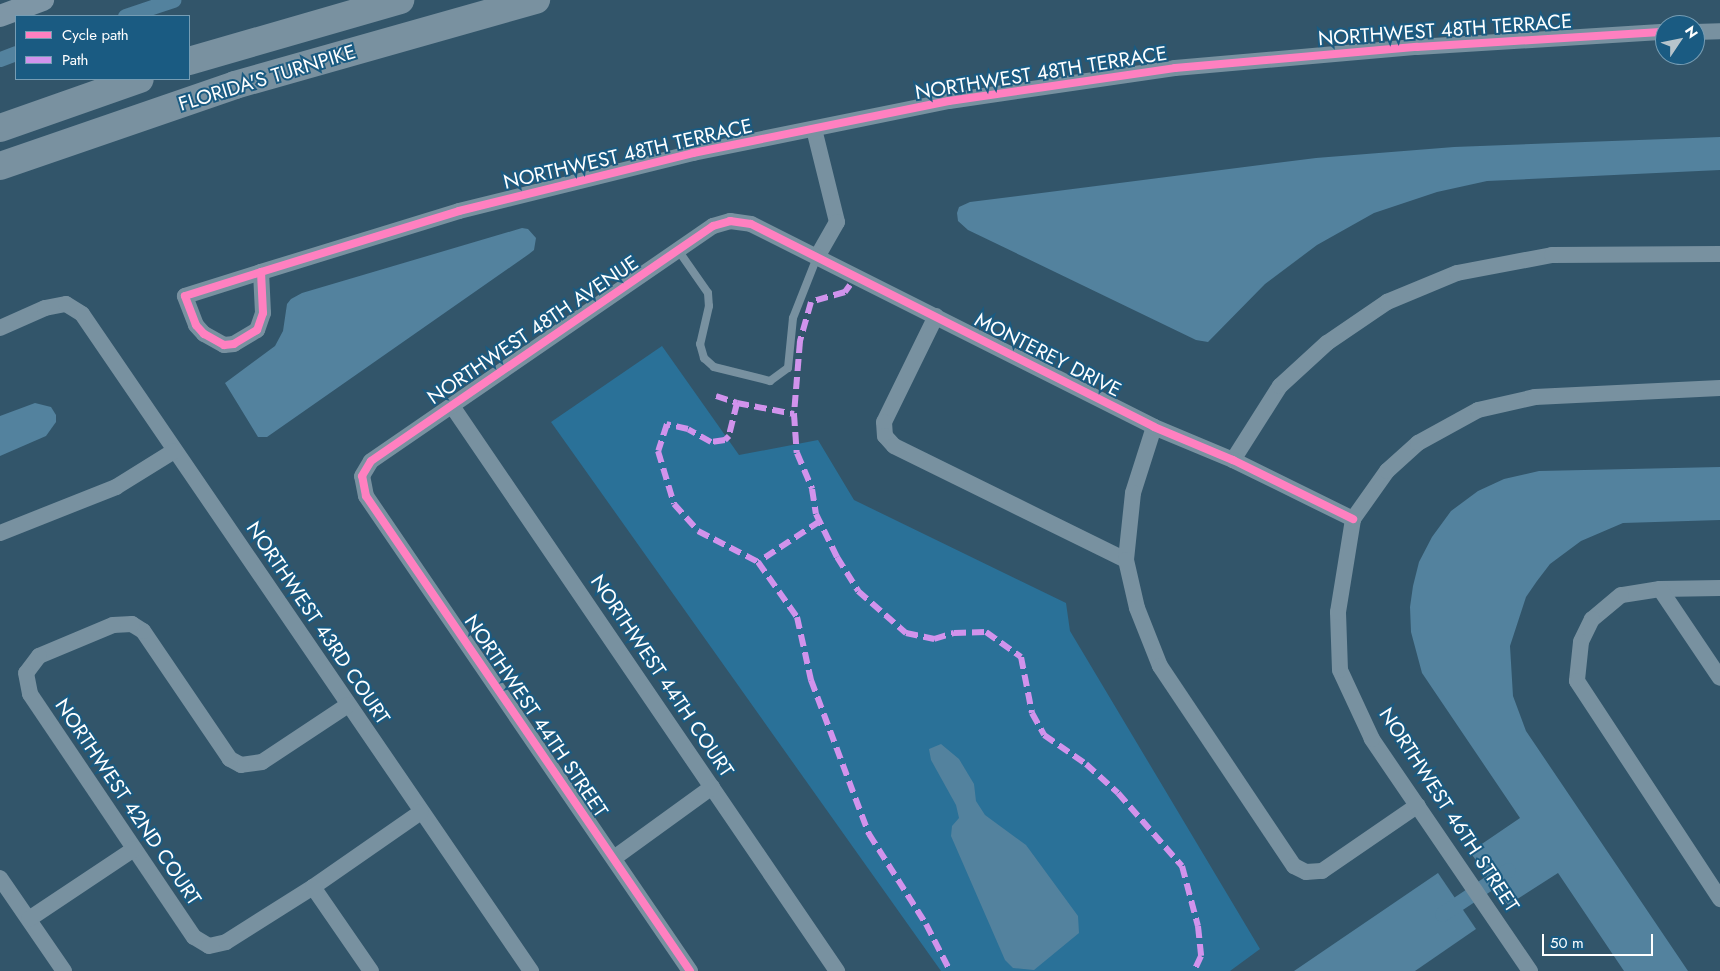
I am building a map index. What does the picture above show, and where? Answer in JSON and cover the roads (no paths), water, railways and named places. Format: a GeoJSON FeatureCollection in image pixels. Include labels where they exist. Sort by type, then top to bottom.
{"type":"FeatureCollection","features":[{"type":"Feature","properties":{"kind":"highway","name":"FLORIDA'S TURNPIKE"},"geometry":{"type":"LineString","coordinates":[[190,61],[400,0]]}},
{"type":"Feature","properties":{"kind":"highway","name":"FLORIDA'S TURNPIKE"},"geometry":{"type":"LineString","coordinates":[[0,166],[235,85],[522,2]]}},
{"type":"Feature","properties":{"kind":"highway"},"geometry":{"type":"LineString","coordinates":[[0,128],[137,80]]}},
{"type":"Feature","properties":{"kind":"main road"},"geometry":{"type":"LineString","coordinates":[[0,16],[43,0]]}},
{"type":"Feature","properties":{"kind":"street"},"geometry":{"type":"LineString","coordinates":[[1705,32],[1720,32]]}},
{"type":"Feature","properties":{"kind":"street","name":"NORTHWEST 48TH TERRACE"},"geometry":{"type":"LineString","coordinates":[[261,272],[263,314],[258,330],[234,344],[224,345],[204,334],[196,325],[185,296],[261,272],[459,211],[693,153],[949,101],[1175,68],[1417,47],[1655,33]]}},
{"type":"Feature","properties":{"kind":"street"},"geometry":{"type":"LineString","coordinates":[[814,129],[837,222],[817,257]]}},
{"type":"Feature","properties":{"kind":"street","name":"MONTEREY DRIVE"},"geometry":{"type":"LineString","coordinates":[[730,221],[751,224],[1154,427],[1233,460],[1352,519]]}},
{"type":"Feature","properties":{"kind":"street","name":"NORTHWEST 48TH AVENUE"},"geometry":{"type":"LineString","coordinates":[[362,476],[371,461],[713,226],[730,221]]}},
{"type":"Feature","properties":{"kind":"street"},"geometry":{"type":"LineString","coordinates":[[1233,460],[1280,386],[1327,343],[1387,302],[1457,273],[1552,255],[1720,254]]}},
{"type":"Feature","properties":{"kind":"street","name":"NORTHWEST 43RD COURT"},"geometry":{"type":"LineString","coordinates":[[0,328],[45,308],[66,304],[82,314],[531,971]]}},
{"type":"Feature","properties":{"kind":"street"},"geometry":{"type":"LineString","coordinates":[[936,316],[884,422],[885,436],[894,446],[1126,560]]}},
{"type":"Feature","properties":{"kind":"street"},"geometry":{"type":"LineString","coordinates":[[1352,519],[1387,471],[1418,443],[1478,410],[1535,397],[1720,388]]}},
{"type":"Feature","properties":{"kind":"street","name":"NORTHWEST 44TH COURT"},"geometry":{"type":"LineString","coordinates":[[452,406],[837,971]]}},
{"type":"Feature","properties":{"kind":"street"},"geometry":{"type":"LineString","coordinates":[[1154,427],[1132,493],[1126,560],[1137,608],[1160,666],[1294,866],[1306,872],[1322,870],[1418,805]]}},
{"type":"Feature","properties":{"kind":"street"},"geometry":{"type":"LineString","coordinates":[[0,533],[116,487],[174,451]]}},
{"type":"Feature","properties":{"kind":"street","name":"NORTHWEST 44TH STREET"},"geometry":{"type":"LineString","coordinates":[[362,476],[366,496],[690,971]]}},
{"type":"Feature","properties":{"kind":"street","name":"NORTHWEST 46TH STREET"},"geometry":{"type":"LineString","coordinates":[[1352,519],[1338,612],[1340,670],[1372,739],[1457,860],[1530,971]]}},
{"type":"Feature","properties":{"kind":"street"},"geometry":{"type":"LineString","coordinates":[[1720,588],[1660,589],[1621,596],[1592,619],[1581,642],[1577,681],[1720,899]]}},
{"type":"Feature","properties":{"kind":"street"},"geometry":{"type":"LineString","coordinates":[[1660,589],[1720,678]]}},
{"type":"Feature","properties":{"kind":"street","name":"NORTHWEST 42ND COURT"},"geometry":{"type":"LineString","coordinates":[[313,887],[226,942],[209,946],[194,937],[30,694],[26,673],[39,656],[113,625],[132,624],[143,631],[230,759],[241,765],[262,762],[348,705]]}},
{"type":"Feature","properties":{"kind":"street"},"geometry":{"type":"LineString","coordinates":[[614,858],[712,787]]}},
{"type":"Feature","properties":{"kind":"street"},"geometry":{"type":"LineString","coordinates":[[371,971],[313,887],[421,812]]}},
{"type":"Feature","properties":{"kind":"street"},"geometry":{"type":"LineString","coordinates":[[29,919],[134,849]]}},
{"type":"Feature","properties":{"kind":"street"},"geometry":{"type":"LineString","coordinates":[[0,878],[64,971]]}},
{"type":"Feature","properties":{"kind":"lane"},"geometry":{"type":"LineString","coordinates":[[678,250],[708,293],[709,306],[700,344],[704,358],[714,367],[770,381],[788,368],[793,318],[817,257]]}},
{"type":"Feature","properties":{"kind":"waterway"},"geometry":{"type":"LineString","coordinates":[[128,15],[173,0]]}},
{"type":"Feature","properties":{"kind":"waterway"},"geometry":{"type":"LineString","coordinates":[[0,59],[15,53]]}},
{"type":"Feature","properties":{"kind":"waterway"},"geometry":{"type":"LineString","coordinates":[[1442,914],[1508,870]]}}]}
